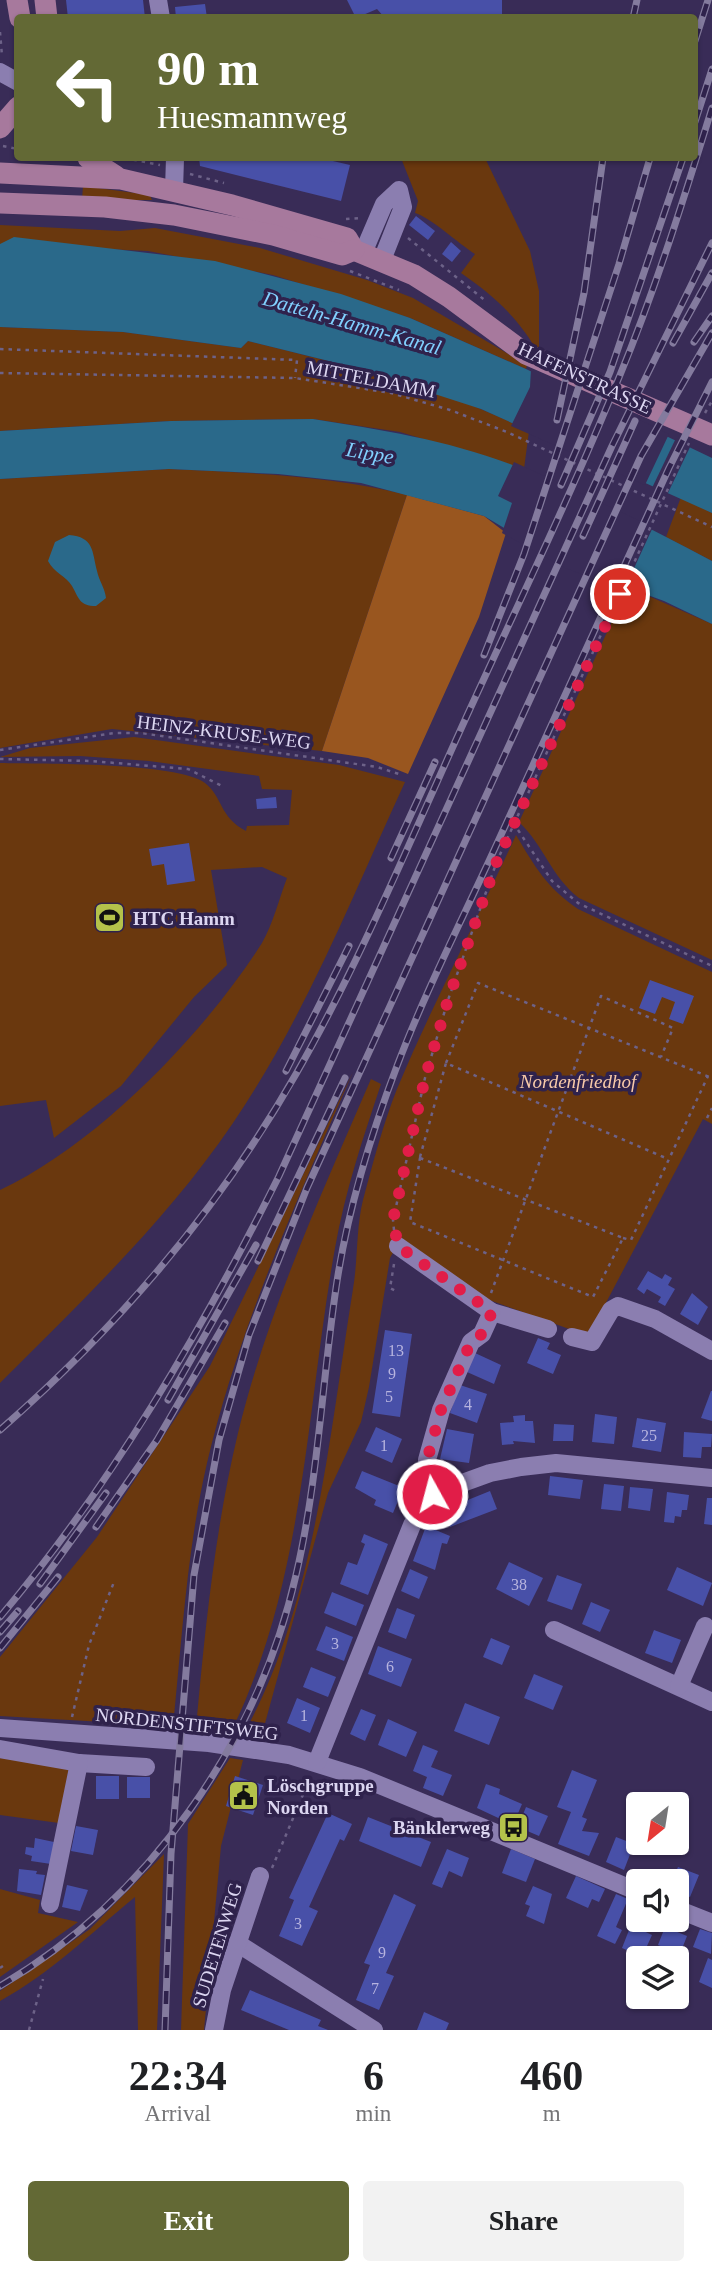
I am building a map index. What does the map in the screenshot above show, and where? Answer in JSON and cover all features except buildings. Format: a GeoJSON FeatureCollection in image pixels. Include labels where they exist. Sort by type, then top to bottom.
{"type":"FeatureCollection","features":[{"type":"Feature","properties":{"kind":"main road"},"geometry":{"type":"LineString","coordinates":[[0,128],[14,112]]}},
{"type":"Feature","properties":{"kind":"main road"},"geometry":{"type":"LineString","coordinates":[[93,161],[121,179]]}},
{"type":"Feature","properties":{"kind":"main road"},"geometry":{"type":"LineString","coordinates":[[0,194],[37,163],[52,192],[71,206]]}},
{"type":"Feature","properties":{"kind":"main road","name":"HAFENSTRASSE"},"geometry":{"type":"LineString","coordinates":[[0,173],[37,163],[174,190],[347,238],[366,254],[449,297],[526,354],[702,435]]}},
{"type":"Feature","properties":{"kind":"main road","name":"HAFENSTRASSE"},"geometry":{"type":"LineString","coordinates":[[0,203],[174,215],[273,235],[342,255],[366,254]]}},
{"type":"Feature","properties":{"kind":"street"},"geometry":{"type":"LineString","coordinates":[[174,190],[176,161]]}},
{"type":"Feature","properties":{"kind":"street"},"geometry":{"type":"LineString","coordinates":[[398,1246],[492,1312],[548,1329]]}},
{"type":"Feature","properties":{"kind":"street"},"geometry":{"type":"LineString","coordinates":[[572,1337],[592,1342],[611,1311],[618,1306],[655,1319],[712,1351]]}},
{"type":"Feature","properties":{"kind":"street"},"geometry":{"type":"LineString","coordinates":[[432,1494],[427,1460],[441,1410],[471,1342],[482,1334],[492,1312]]}},
{"type":"Feature","properties":{"kind":"street"},"geometry":{"type":"LineString","coordinates":[[317,1762],[412,1525],[432,1494],[490,1473],[556,1463],[712,1478]]}},
{"type":"Feature","properties":{"kind":"street"},"geometry":{"type":"LineString","coordinates":[[679,1686],[705,1626]]}},
{"type":"Feature","properties":{"kind":"street"},"geometry":{"type":"LineString","coordinates":[[554,1630],[712,1702]]}},
{"type":"Feature","properties":{"kind":"street","name":"NORDENSTIFTSWEG"},"geometry":{"type":"LineString","coordinates":[[0,1728],[251,1747],[317,1762],[384,1786],[626,1887]]}},
{"type":"Feature","properties":{"kind":"street"},"geometry":{"type":"LineString","coordinates":[[0,1749],[79,1763],[146,1767]]}},
{"type":"Feature","properties":{"kind":"street"},"geometry":{"type":"LineString","coordinates":[[50,1904],[79,1763]]}},
{"type":"Feature","properties":{"kind":"street","name":"SUDETENWEG"},"geometry":{"type":"LineString","coordinates":[[214,2030],[222,1990],[260,1876]]}},
{"type":"Feature","properties":{"kind":"street"},"geometry":{"type":"LineString","coordinates":[[689,1914],[712,1923]]}},
{"type":"Feature","properties":{"kind":"street"},"geometry":{"type":"LineString","coordinates":[[237,1943],[374,2030]]}},
{"type":"Feature","properties":{"kind":"path"},"geometry":{"type":"LineString","coordinates":[[0,32],[0,72]]}},
{"type":"Feature","properties":{"kind":"path"},"geometry":{"type":"LineString","coordinates":[[340,267],[404,292]]}},
{"type":"Feature","properties":{"kind":"path"},"geometry":{"type":"LineString","coordinates":[[0,349],[297,360],[295,379]]}},
{"type":"Feature","properties":{"kind":"path","name":"MITTELDAMM"},"geometry":{"type":"LineString","coordinates":[[0,373],[295,379],[391,393],[450,410],[507,432],[712,527]]}},
{"type":"Feature","properties":{"kind":"path"},"geometry":{"type":"LineString","coordinates":[[712,401],[705,413],[712,411]]}},
{"type":"Feature","properties":{"kind":"path"},"geometry":{"type":"LineString","coordinates":[[396,1291],[390,1288],[398,1246],[393,1220],[425,1078],[448,1000],[497,861],[587,668],[702,435]]}},
{"type":"Feature","properties":{"kind":"path","name":"HEINZ-KRUSE-WEG"},"geometry":{"type":"LineString","coordinates":[[0,750],[115,733],[141,733],[377,767],[402,775]]}},
{"type":"Feature","properties":{"kind":"path"},"geometry":{"type":"LineString","coordinates":[[0,759],[91,761],[188,769],[222,786]]}},
{"type":"Feature","properties":{"kind":"path"},"geometry":{"type":"LineString","coordinates":[[518,830],[552,881],[578,903],[712,966]]}},
{"type":"Feature","properties":{"kind":"path"},"geometry":{"type":"LineString","coordinates":[[420,1158],[631,1240],[668,1158],[710,1077],[478,983],[446,1063],[420,1158],[410,1222],[593,1297],[623,1238]]}},
{"type":"Feature","properties":{"kind":"path"},"geometry":{"type":"LineString","coordinates":[[492,1312],[489,1299],[503,1258],[601,996],[673,1028],[661,1057]]}},
{"type":"Feature","properties":{"kind":"path"},"geometry":{"type":"LineString","coordinates":[[446,1063],[668,1158]]}},
{"type":"Feature","properties":{"kind":"path"},"geometry":{"type":"LineString","coordinates":[[707,1118],[712,1108]]}},
{"type":"Feature","properties":{"kind":"path"},"geometry":{"type":"LineString","coordinates":[[68,1734],[89,1646],[114,1582]]}},
{"type":"Feature","properties":{"kind":"path","name":"SUDETENWEG"},"geometry":{"type":"LineString","coordinates":[[260,1876],[273,1867],[317,1762]]}},
{"type":"Feature","properties":{"kind":"path"},"geometry":{"type":"LineString","coordinates":[[0,1968],[6,1965]]}},
{"type":"Feature","properties":{"kind":"path"},"geometry":{"type":"LineString","coordinates":[[29,2030],[43,1979]]}},
{"type":"Feature","properties":{"kind":"green space"},"geometry":{"type":"Polygon","coordinates":[[[402,161],[486,161],[530,251],[539,291],[539,355],[524,331],[505,309],[461,273],[475,254],[415,213],[418,201],[402,161]]]}},
{"type":"Feature","properties":{"kind":"green space"},"geometry":{"type":"Polygon","coordinates":[[[83,186],[150,195],[152,200],[82,200],[83,186]]]}},
{"type":"Feature","properties":{"kind":"green space"},"geometry":{"type":"Polygon","coordinates":[[[0,225],[120,231],[155,228],[260,248],[367,280],[413,298],[527,365],[526,369],[410,318],[273,275],[148,251],[0,244],[0,225]]]}},
{"type":"Feature","properties":{"kind":"green space"},"geometry":{"type":"Polygon","coordinates":[[[0,327],[123,332],[241,348],[248,341],[356,368],[462,402],[529,431],[524,469],[400,432],[313,419],[171,421],[0,431],[0,327]]]}},
{"type":"Feature","properties":{"kind":"green space"},"geometry":{"type":"Polygon","coordinates":[[[169,469],[319,479],[407,495],[322,751],[112,729],[0,748],[0,479],[169,469]]]}},
{"type":"Feature","properties":{"kind":"green space"},"geometry":{"type":"Polygon","coordinates":[[[681,497],[712,513],[712,561],[666,537],[681,497]]]}},
{"type":"Feature","properties":{"kind":"green space"},"geometry":{"type":"Polygon","coordinates":[[[628,587],[712,624],[712,960],[579,898],[561,880],[519,822],[628,587]]]}},
{"type":"Feature","properties":{"kind":"green space"},"geometry":{"type":"Polygon","coordinates":[[[134,737],[339,765],[405,782],[305,999],[259,1083],[233,1123],[181,1193],[152,1226],[93,1290],[0,1383],[0,1190],[37,1170],[111,1116],[179,1049],[210,1014],[262,943],[287,878],[262,867],[211,870],[227,965],[194,997],[121,1086],[54,1138],[46,1100],[0,1106],[0,763],[107,766],[167,771],[190,776],[205,783],[231,820],[246,831],[247,826],[289,825],[292,790],[262,789],[259,776],[149,761],[80,756],[0,757],[30,748],[134,737]]]}},
{"type":"Feature","properties":{"kind":"green space","name":"Nordenfriedhof"},"geometry":{"type":"Polygon","coordinates":[[[516,835],[542,876],[578,909],[712,972],[712,1124],[703,1119],[590,1333],[580,1333],[484,1298],[400,1240],[390,1258],[361,1422],[328,1493],[261,1738],[244,1733],[268,1684],[288,1630],[317,1517],[355,1278],[361,1211],[374,1158],[392,1102],[411,1057],[516,835]]]}},
{"type":"Feature","properties":{"kind":"green space"},"geometry":{"type":"Polygon","coordinates":[[[353,1072],[271,1264],[220,1412],[195,1528],[173,1726],[0,1716],[0,1657],[97,1537],[210,1366],[353,1072]]]}},
{"type":"Feature","properties":{"kind":"green space"},"geometry":{"type":"Polygon","coordinates":[[[371,1079],[381,1084],[355,1165],[339,1227],[300,1493],[275,1614],[256,1673],[232,1730],[196,1728],[217,1542],[230,1469],[250,1387],[297,1253],[371,1079]]]}},
{"type":"Feature","properties":{"kind":"green space"},"geometry":{"type":"Polygon","coordinates":[[[0,1758],[69,1767],[59,1823],[0,1815],[0,1758]]]}},
{"type":"Feature","properties":{"kind":"green space"},"geometry":{"type":"Polygon","coordinates":[[[230,1758],[243,1760],[221,1846],[204,2030],[181,2030],[188,1824],[230,1758]]]}},
{"type":"Feature","properties":{"kind":"green space"},"geometry":{"type":"Polygon","coordinates":[[[164,1854],[157,2030],[138,2030],[135,1897],[54,1965],[0,2001],[0,1991],[90,1929],[164,1854]]]}},
{"type":"Feature","properties":{"kind":"green space"},"geometry":{"type":"Polygon","coordinates":[[[0,1889],[40,1900],[38,1913],[78,1922],[0,1977],[0,1889]]]}},
{"type":"Feature","properties":{"kind":"shaded area"},"geometry":{"type":"Polygon","coordinates":[[[407,495],[484,516],[506,533],[479,617],[408,774],[368,758],[322,751],[407,495]]]}},
{"type":"Feature","properties":{"kind":"water","name":"Datteln-Hamm-Kanal"},"geometry":{"type":"Polygon","coordinates":[[[14,237],[215,261],[341,294],[410,318],[526,369],[712,458],[712,513],[481,409],[345,365],[248,341],[241,348],[123,332],[0,327],[0,244],[14,237]]]}},
{"type":"Feature","properties":{"kind":"water","name":"Lippe"},"geometry":{"type":"Polygon","coordinates":[[[313,419],[447,444],[500,460],[643,525],[712,561],[712,624],[664,601],[566,565],[484,516],[361,483],[278,474],[169,469],[0,479],[0,431],[171,421],[313,419]]]}},
{"type":"Feature","properties":{"kind":"water"},"geometry":{"type":"Polygon","coordinates":[[[69,535],[88,542],[93,551],[106,598],[96,606],[86,605],[80,600],[69,583],[48,561],[55,542],[69,535]]]}},
{"type":"Feature","properties":{"kind":"pier"},"geometry":{"type":"Polygon","coordinates":[[[528,366],[669,434],[645,485],[511,426],[530,387],[531,369],[528,366]]]}},
{"type":"Feature","properties":{"kind":"pier"},"geometry":{"type":"Polygon","coordinates":[[[676,438],[691,445],[667,495],[652,488],[676,438]]]}},
{"type":"Feature","properties":{"kind":"pier"},"geometry":{"type":"Polygon","coordinates":[[[514,462],[653,527],[624,590],[565,568],[502,533],[512,503],[498,496],[514,462]]]}},
{"type":"Feature","properties":{"kind":"railway"},"geometry":{"type":"LineString","coordinates":[[634,14],[637,0]]}},
{"type":"Feature","properties":{"kind":"railway"},"geometry":{"type":"LineString","coordinates":[[698,32],[708,0]]}},
{"type":"Feature","properties":{"kind":"railway"},"geometry":{"type":"LineString","coordinates":[[698,113],[712,69]]}},
{"type":"Feature","properties":{"kind":"railway"},"geometry":{"type":"LineString","coordinates":[[698,152],[712,108]]}},
{"type":"Feature","properties":{"kind":"railway"},"geometry":{"type":"LineString","coordinates":[[557,420],[584,293],[603,161]]}},
{"type":"Feature","properties":{"kind":"railway"},"geometry":{"type":"LineString","coordinates":[[484,655],[524,554],[619,264],[649,161]]}},
{"type":"Feature","properties":{"kind":"railway"},"geometry":{"type":"LineString","coordinates":[[561,485],[610,372],[682,161]]}},
{"type":"Feature","properties":{"kind":"railway"},"geometry":{"type":"LineString","coordinates":[[0,1430],[85,1350],[163,1264],[234,1172],[296,1074],[344,985],[566,501],[633,342],[658,276],[695,161]]}},
{"type":"Feature","properties":{"kind":"railway"},"geometry":{"type":"LineString","coordinates":[[0,1617],[80,1514],[153,1405],[249,1234],[279,1176],[612,446],[712,243]]}},
{"type":"Feature","properties":{"kind":"railway"},"geometry":{"type":"LineString","coordinates":[[673,343],[712,273]]}},
{"type":"Feature","properties":{"kind":"railway"},"geometry":{"type":"LineString","coordinates":[[694,342],[712,316]]}},
{"type":"Feature","properties":{"kind":"railway"},"geometry":{"type":"LineString","coordinates":[[165,2030],[171,1854],[194,1575],[219,1440],[249,1335],[307,1188],[641,456],[712,333]]}},
{"type":"Feature","properties":{"kind":"railway"},"geometry":{"type":"LineString","coordinates":[[0,1986],[54,1950],[103,1909],[149,1862],[189,1811],[225,1756],[255,1698],[278,1637],[296,1575],[310,1504],[341,1260],[360,1175],[378,1120],[408,1038],[432,983],[669,468],[712,382]]}},
{"type":"Feature","properties":{"kind":"railway"},"geometry":{"type":"LineString","coordinates":[[583,536],[635,421]]}},
{"type":"Feature","properties":{"kind":"railway"},"geometry":{"type":"LineString","coordinates":[[391,858],[435,762]]}},
{"type":"Feature","properties":{"kind":"railway"},"geometry":{"type":"LineString","coordinates":[[286,1071],[349,946]]}},
{"type":"Feature","properties":{"kind":"railway"},"geometry":{"type":"LineString","coordinates":[[258,1261],[345,1078]]}},
{"type":"Feature","properties":{"kind":"railway"},"geometry":{"type":"LineString","coordinates":[[168,1400],[256,1245]]}},
{"type":"Feature","properties":{"kind":"railway"},"geometry":{"type":"LineString","coordinates":[[96,1527],[157,1440],[225,1323]]}},
{"type":"Feature","properties":{"kind":"railway"},"geometry":{"type":"LineString","coordinates":[[40,1584],[106,1493]]}},
{"type":"Feature","properties":{"kind":"railway"},"geometry":{"type":"LineString","coordinates":[[0,1648],[58,1577]]}},
{"type":"Feature","properties":{"kind":"railway"},"geometry":{"type":"LineString","coordinates":[[0,1632],[18,1611]]}},
{"type":"Feature","properties":{"kind":"place","name":"HTC Hamm"},"geometry":{"type":"Point","coordinates":[110,918]}},
{"type":"Feature","properties":{"kind":"place","name":"Löschgruppe Norden"},"geometry":{"type":"Point","coordinates":[244,1796]}},
{"type":"Feature","properties":{"kind":"place","name":"Bänklerweg"},"geometry":{"type":"Point","coordinates":[513,1827]}},
{"type":"Feature","properties":{"kind":"route"},"geometry":{"type":"LineString","coordinates":[[432,1494],[427,1460],[441,1410],[471,1342],[482,1334],[492,1312],[398,1246],[393,1220],[407,1152],[448,1000],[497,861],[620,594]]}}]}
